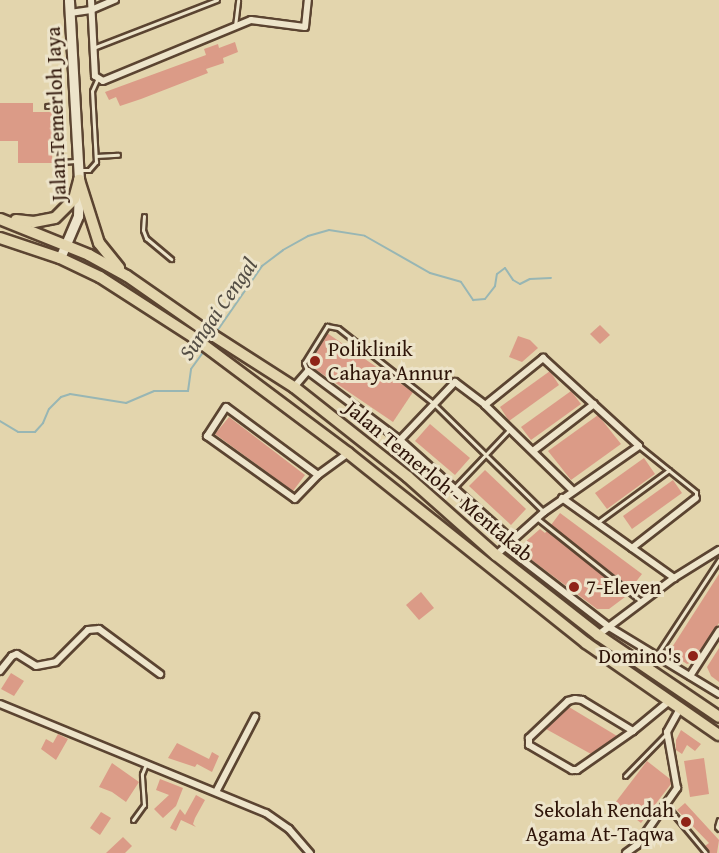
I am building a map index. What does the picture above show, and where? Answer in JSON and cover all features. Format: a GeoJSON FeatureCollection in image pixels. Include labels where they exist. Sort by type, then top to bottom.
{"type":"FeatureCollection","features":[{"type":"Feature","properties":{"kind":"main road"},"geometry":{"type":"LineString","coordinates":[[0,219],[34,222],[55,218],[74,199],[79,170]]}},
{"type":"Feature","properties":{"kind":"main road"},"geometry":{"type":"LineString","coordinates":[[79,170],[99,243],[127,276]]}},
{"type":"Feature","properties":{"kind":"main road"},"geometry":{"type":"LineString","coordinates":[[0,219],[15,232],[12,238],[2,239]]}},
{"type":"Feature","properties":{"kind":"main road","name":"Jalan Temerloh - Mentakab"},"geometry":{"type":"LineString","coordinates":[[0,219],[67,245],[127,276],[236,351],[294,387],[408,477],[496,555],[598,635],[719,717]]}},
{"type":"Feature","properties":{"kind":"main road","name":"Jalan Temerloh - Mentakab"},"geometry":{"type":"LineString","coordinates":[[2,239],[60,258],[100,277],[193,337],[348,453],[586,643],[679,710],[719,735]]}},
{"type":"Feature","properties":{"kind":"main road"},"geometry":{"type":"LineString","coordinates":[[296,413],[309,399]]}},
{"type":"Feature","properties":{"kind":"street","name":"Jalan Temerloh Jaya"},"geometry":{"type":"LineString","coordinates":[[60,258],[78,216],[79,170],[69,0]]}},
{"type":"Feature","properties":{"kind":"street"},"geometry":{"type":"LineString","coordinates":[[91,0],[94,76],[100,81],[251,20],[305,27],[308,0]]}},
{"type":"Feature","properties":{"kind":"street"},"geometry":{"type":"LineString","coordinates":[[70,13],[91,9],[115,0]]}},
{"type":"Feature","properties":{"kind":"street"},"geometry":{"type":"LineString","coordinates":[[485,405],[543,358],[639,446],[572,490],[511,539],[496,555]]}},
{"type":"Feature","properties":{"kind":"street"},"geometry":{"type":"LineString","coordinates":[[294,387],[308,371],[400,440],[511,539]]}},
{"type":"Feature","properties":{"kind":"street"},"geometry":{"type":"LineString","coordinates":[[400,440],[455,382],[485,405],[572,490]]}},
{"type":"Feature","properties":{"kind":"street"},"geometry":{"type":"LineString","coordinates":[[533,451],[594,404]]}},
{"type":"Feature","properties":{"kind":"street"},"geometry":{"type":"LineString","coordinates":[[318,475],[226,407],[207,436],[295,499],[318,475],[348,453]]}},
{"type":"Feature","properties":{"kind":"street"},"geometry":{"type":"LineString","coordinates":[[562,498],[674,578]]}},
{"type":"Feature","properties":{"kind":"street"},"geometry":{"type":"LineString","coordinates":[[632,548],[696,498]]}},
{"type":"Feature","properties":{"kind":"street"},"geometry":{"type":"LineString","coordinates":[[504,546],[609,627],[719,694]]}},
{"type":"Feature","properties":{"kind":"street"},"geometry":{"type":"LineString","coordinates":[[598,635],[674,578],[719,550]]}},
{"type":"Feature","properties":{"kind":"street"},"geometry":{"type":"LineString","coordinates":[[0,671],[12,656],[17,654],[36,666],[56,662],[88,630],[99,629],[160,674]]}},
{"type":"Feature","properties":{"kind":"street"},"geometry":{"type":"LineString","coordinates":[[690,676],[719,632]]}},
{"type":"Feature","properties":{"kind":"street"},"geometry":{"type":"LineString","coordinates":[[633,731],[582,700],[575,699],[568,701],[529,738],[529,745],[577,770],[633,731],[668,702]]}},
{"type":"Feature","properties":{"kind":"street"},"geometry":{"type":"LineString","coordinates":[[0,704],[266,813],[289,829],[310,853]]}},
{"type":"Feature","properties":{"kind":"street"},"geometry":{"type":"LineString","coordinates":[[626,853],[637,845],[677,788],[667,732],[679,710]]}},
{"type":"Feature","properties":{"kind":"street"},"geometry":{"type":"LineString","coordinates":[[216,792],[255,717]]}},
{"type":"Feature","properties":{"kind":"lane"},"geometry":{"type":"LineString","coordinates":[[93,48],[217,0]]}},
{"type":"Feature","properties":{"kind":"lane"},"geometry":{"type":"LineString","coordinates":[[235,27],[238,0]]}},
{"type":"Feature","properties":{"kind":"lane"},"geometry":{"type":"LineString","coordinates":[[47,106],[57,105],[60,162],[79,170],[90,170],[95,166],[92,91],[100,81]]}},
{"type":"Feature","properties":{"kind":"lane"},"geometry":{"type":"LineString","coordinates":[[95,156],[118,155]]}},
{"type":"Feature","properties":{"kind":"lane"},"geometry":{"type":"LineString","coordinates":[[144,216],[143,230],[146,238],[171,258]]}},
{"type":"Feature","properties":{"kind":"lane"},"geometry":{"type":"LineString","coordinates":[[308,371],[303,363],[327,326],[333,326],[380,359],[433,403],[544,512]]}},
{"type":"Feature","properties":{"kind":"lane"},"geometry":{"type":"LineString","coordinates":[[454,488],[510,429]]}},
{"type":"Feature","properties":{"kind":"lane"},"geometry":{"type":"LineString","coordinates":[[639,446],[696,492],[696,498]]}},
{"type":"Feature","properties":{"kind":"lane"},"geometry":{"type":"LineString","coordinates":[[597,523],[669,470]]}},
{"type":"Feature","properties":{"kind":"lane"},"geometry":{"type":"LineString","coordinates":[[536,518],[642,602]]}},
{"type":"Feature","properties":{"kind":"lane"},"geometry":{"type":"LineString","coordinates":[[656,656],[719,560]]}},
{"type":"Feature","properties":{"kind":"lane"},"geometry":{"type":"LineString","coordinates":[[625,777],[667,732]]}},
{"type":"Feature","properties":{"kind":"lane"},"geometry":{"type":"LineString","coordinates":[[133,820],[144,805],[142,774],[146,764]]}},
{"type":"Feature","properties":{"kind":"lane"},"geometry":{"type":"LineString","coordinates":[[666,805],[706,853]]}},
{"type":"Feature","properties":{"kind":"lane"},"geometry":{"type":"LineString","coordinates":[[719,820],[717,827],[719,829]]}},
{"type":"Feature","properties":{"kind":"building"},"geometry":{"type":"Polygon","coordinates":[[[235,42],[238,52],[223,58],[224,63],[206,69],[208,73],[141,99],[120,106],[116,97],[109,100],[105,92],[206,55],[204,49],[218,44],[219,48],[235,42]]]}},
{"type":"Feature","properties":{"kind":"building"},"geometry":{"type":"Polygon","coordinates":[[[0,103],[33,103],[33,112],[53,112],[52,163],[18,163],[18,141],[0,141],[0,103]]]}},
{"type":"Feature","properties":{"kind":"building"},"geometry":{"type":"Polygon","coordinates":[[[600,325],[610,335],[600,344],[590,334],[600,325]]]}},
{"type":"Feature","properties":{"kind":"building"},"geometry":{"type":"Polygon","coordinates":[[[327,333],[413,392],[393,422],[309,365],[327,333]]]}},
{"type":"Feature","properties":{"kind":"building"},"geometry":{"type":"Polygon","coordinates":[[[518,336],[530,340],[538,348],[522,362],[509,357],[518,336]]]}},
{"type":"Feature","properties":{"kind":"building"},"geometry":{"type":"Polygon","coordinates":[[[550,371],[559,385],[509,421],[500,407],[550,371]]]}},
{"type":"Feature","properties":{"kind":"building"},"geometry":{"type":"Polygon","coordinates":[[[571,391],[581,404],[531,440],[521,427],[571,391]]]}},
{"type":"Feature","properties":{"kind":"building"},"geometry":{"type":"Polygon","coordinates":[[[598,415],[621,444],[571,480],[548,451],[598,415]]]}},
{"type":"Feature","properties":{"kind":"building"},"geometry":{"type":"Polygon","coordinates":[[[229,417],[305,475],[293,491],[215,434],[229,417]]]}},
{"type":"Feature","properties":{"kind":"building"},"geometry":{"type":"Polygon","coordinates":[[[430,424],[470,458],[455,475],[415,441],[430,424]]]}},
{"type":"Feature","properties":{"kind":"building"},"geometry":{"type":"Polygon","coordinates":[[[644,458],[655,474],[607,509],[595,493],[644,458]]]}},
{"type":"Feature","properties":{"kind":"building"},"geometry":{"type":"Polygon","coordinates":[[[485,470],[526,509],[511,525],[469,486],[485,470]]]}},
{"type":"Feature","properties":{"kind":"building"},"geometry":{"type":"Polygon","coordinates":[[[673,480],[682,493],[632,529],[623,516],[673,480]]]}},
{"type":"Feature","properties":{"kind":"building"},"geometry":{"type":"Polygon","coordinates":[[[560,513],[642,574],[631,588],[551,525],[560,513]]]}},
{"type":"Feature","properties":{"kind":"building"},"geometry":{"type":"Polygon","coordinates":[[[540,529],[545,533],[547,531],[627,594],[625,597],[609,609],[597,609],[525,555],[524,543],[540,529]]]}},
{"type":"Feature","properties":{"kind":"building"},"geometry":{"type":"Polygon","coordinates":[[[719,574],[719,623],[693,662],[687,664],[669,652],[719,574]]]}},
{"type":"Feature","properties":{"kind":"building"},"geometry":{"type":"Polygon","coordinates":[[[421,592],[434,608],[419,620],[406,605],[421,592]]]}},
{"type":"Feature","properties":{"kind":"building"},"geometry":{"type":"Polygon","coordinates":[[[719,648],[719,682],[711,676],[707,667],[719,648]]]}},
{"type":"Feature","properties":{"kind":"building"},"geometry":{"type":"Polygon","coordinates":[[[11,673],[24,681],[14,696],[1,689],[11,673]]]}},
{"type":"Feature","properties":{"kind":"building"},"geometry":{"type":"Polygon","coordinates":[[[569,707],[617,736],[591,754],[546,729],[569,707]]]}},
{"type":"Feature","properties":{"kind":"building"},"geometry":{"type":"Polygon","coordinates":[[[681,730],[701,744],[695,751],[687,745],[682,754],[676,750],[676,740],[681,730]]]}},
{"type":"Feature","properties":{"kind":"building"},"geometry":{"type":"Polygon","coordinates":[[[58,734],[68,739],[56,760],[41,749],[46,739],[53,743],[58,734]]]}},
{"type":"Feature","properties":{"kind":"building"},"geometry":{"type":"Polygon","coordinates":[[[177,743],[209,759],[212,752],[219,756],[212,772],[197,764],[195,767],[168,758],[177,743]]]}},
{"type":"Feature","properties":{"kind":"building"},"geometry":{"type":"Polygon","coordinates":[[[704,758],[709,794],[690,797],[684,761],[704,758]]]}},
{"type":"Feature","properties":{"kind":"building"},"geometry":{"type":"Polygon","coordinates":[[[647,761],[670,779],[671,784],[641,823],[615,803],[647,761]]]}},
{"type":"Feature","properties":{"kind":"building"},"geometry":{"type":"Polygon","coordinates":[[[112,763],[139,782],[126,802],[112,792],[99,787],[112,763]]]}},
{"type":"Feature","properties":{"kind":"building"},"geometry":{"type":"Polygon","coordinates":[[[160,779],[183,788],[176,806],[163,818],[154,809],[169,795],[156,790],[160,779]]]}},
{"type":"Feature","properties":{"kind":"building"},"geometry":{"type":"Polygon","coordinates":[[[196,795],[205,800],[193,824],[196,827],[181,820],[176,831],[170,828],[180,809],[185,815],[196,795]]]}},
{"type":"Feature","properties":{"kind":"building"},"geometry":{"type":"Polygon","coordinates":[[[685,803],[719,840],[717,853],[710,853],[705,846],[709,843],[677,810],[685,803]]]}},
{"type":"Feature","properties":{"kind":"building"},"geometry":{"type":"Polygon","coordinates":[[[101,812],[111,818],[100,835],[90,828],[101,812]]]}},
{"type":"Feature","properties":{"kind":"building"},"geometry":{"type":"Polygon","coordinates":[[[123,837],[132,846],[125,853],[106,853],[123,837]]]}},
{"type":"Feature","properties":{"kind":"waterway","name":"Sungai Cengal"},"geometry":{"type":"LineString","coordinates":[[215,334],[262,266],[283,250],[308,236],[329,230],[365,236],[430,273],[461,282],[473,300],[485,299],[495,286],[497,274],[505,268],[513,280],[520,284],[530,279],[551,278]]}},
{"type":"Feature","properties":{"kind":"waterway","name":"Sungai Cengal"},"geometry":{"type":"LineString","coordinates":[[0,421],[18,432],[35,432],[43,423],[49,409],[61,397],[70,394],[126,403],[154,391],[188,391],[191,369],[204,351]]}},
{"type":"Feature","properties":{"kind":"place","name":"Poliklinik Cahaya Annur"},"geometry":{"type":"Point","coordinates":[315,361]}},
{"type":"Feature","properties":{"kind":"place","name":"7-Eleven"},"geometry":{"type":"Point","coordinates":[574,587]}},
{"type":"Feature","properties":{"kind":"place","name":"Domino's"},"geometry":{"type":"Point","coordinates":[693,656]}},
{"type":"Feature","properties":{"kind":"place","name":"Sekolah Rendah Agama At-Taqwa"},"geometry":{"type":"Point","coordinates":[686,822]}}]}
